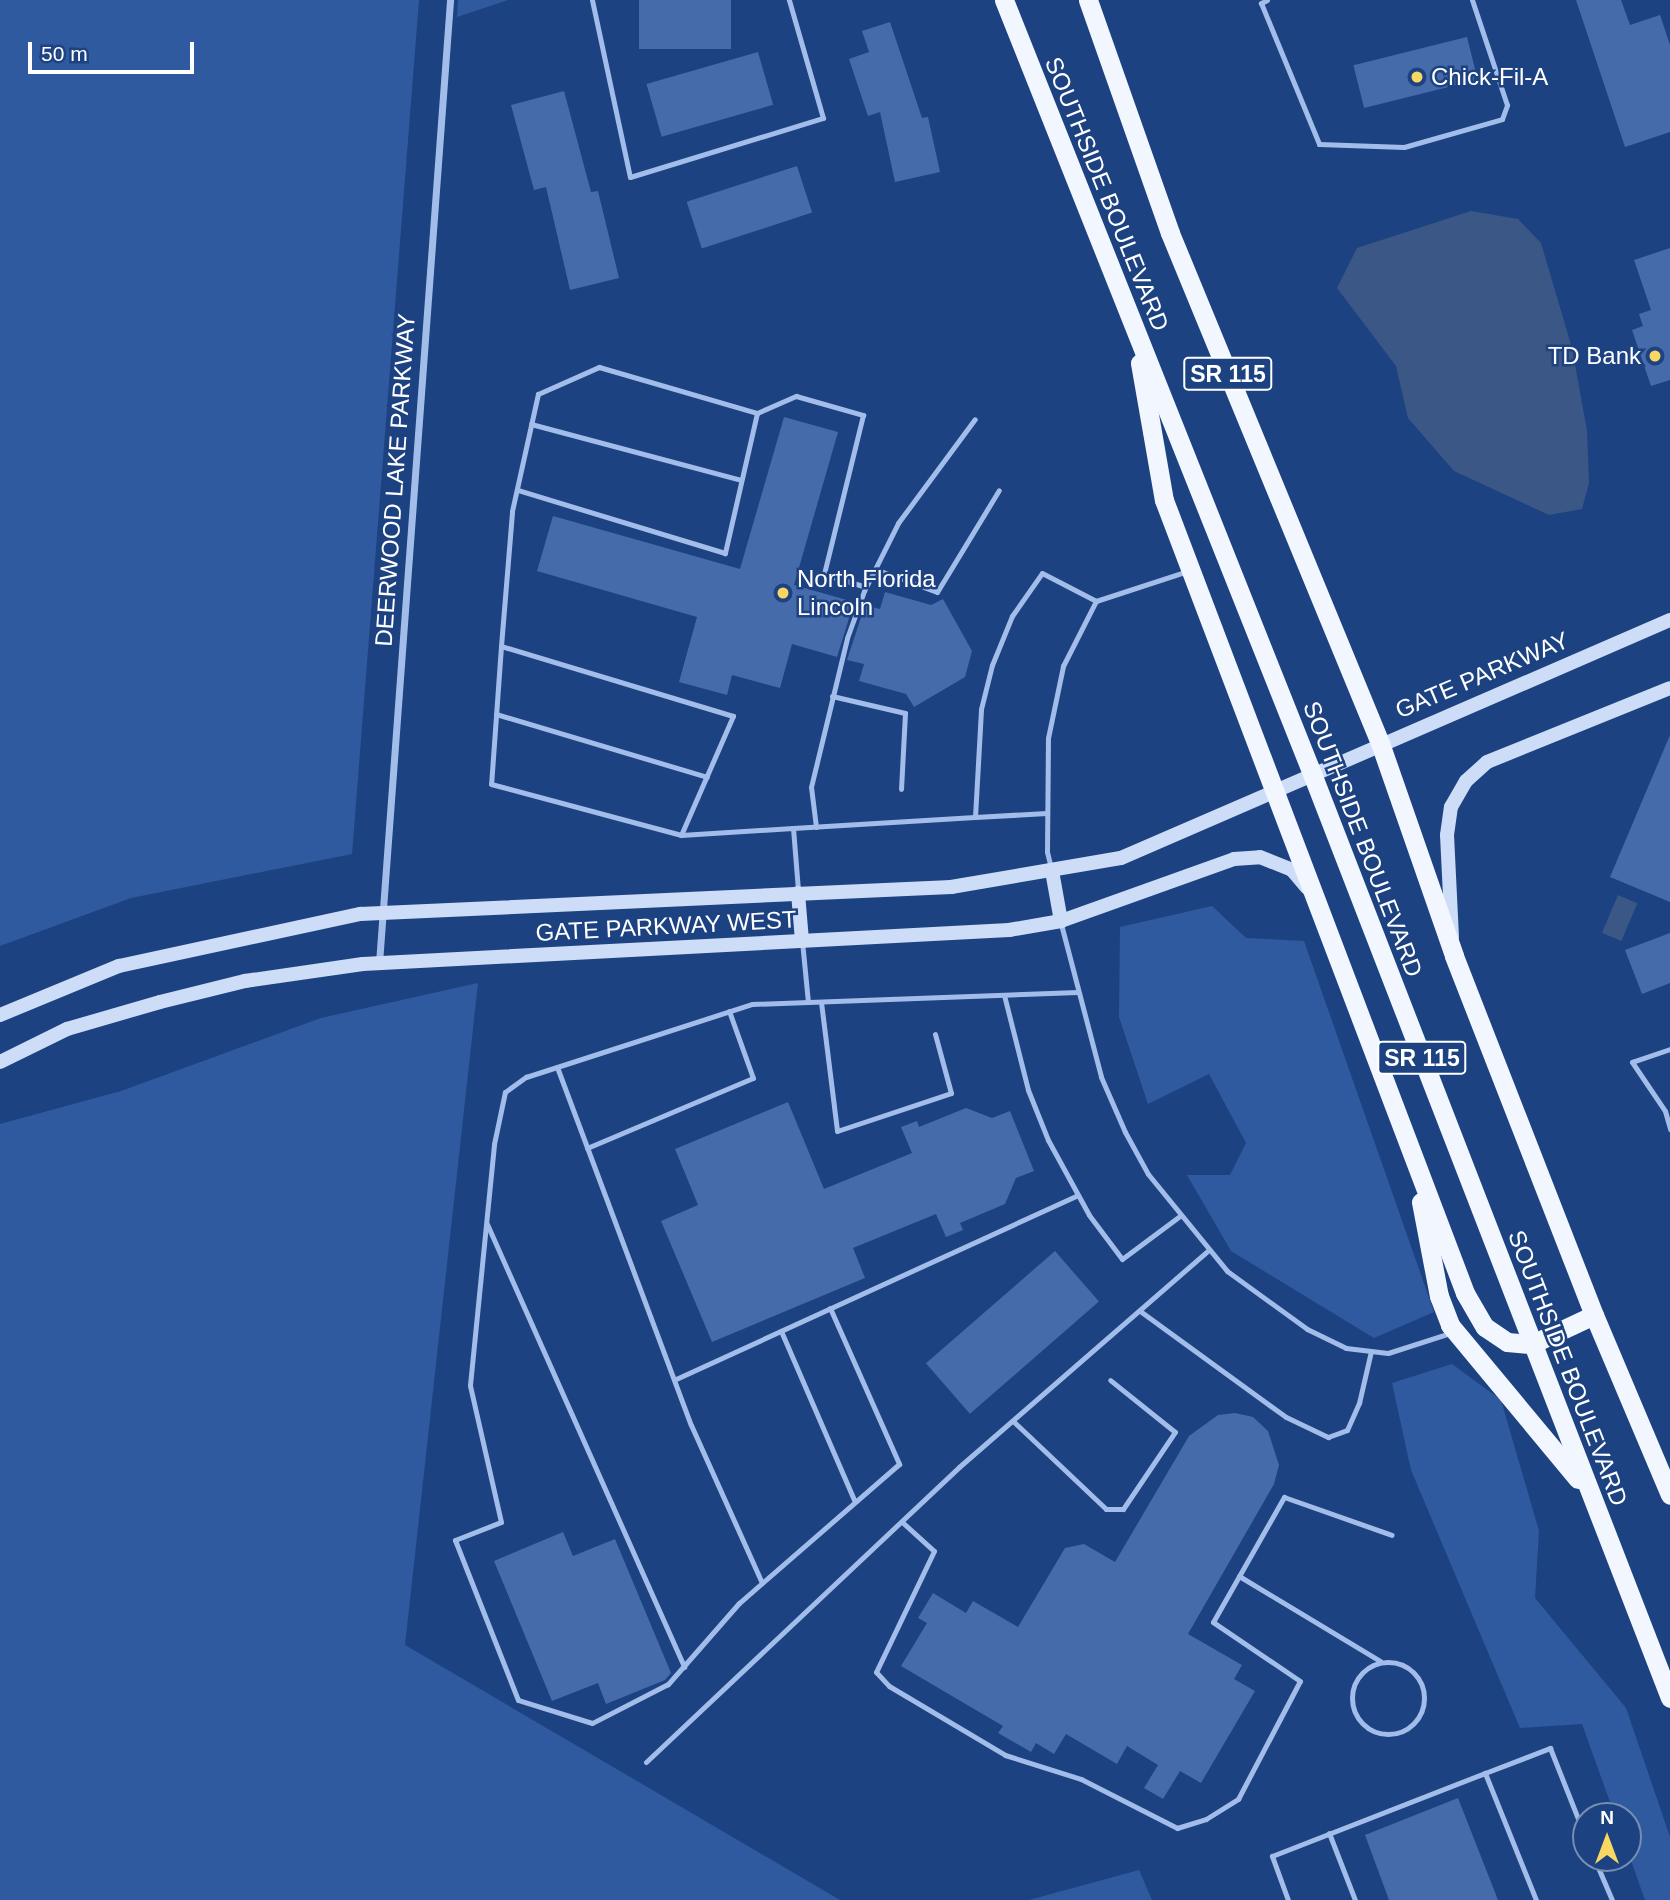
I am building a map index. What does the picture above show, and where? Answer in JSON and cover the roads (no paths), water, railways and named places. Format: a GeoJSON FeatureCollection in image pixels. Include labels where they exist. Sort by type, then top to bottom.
{"type":"FeatureCollection","features":[{"type":"Feature","properties":{"kind":"highway","name":"SOUTHSIDE BOULEVARD"},"geometry":{"type":"LineString","coordinates":[[1004,0],[1311,771],[1670,1698]]}},
{"type":"Feature","properties":{"kind":"highway","name":"SOUTHSIDE BOULEVARD"},"geometry":{"type":"LineString","coordinates":[[1088,0],[1170,233],[1380,743],[1454,956],[1594,1315],[1670,1495]]}},
{"type":"Feature","properties":{"kind":"highway"},"geometry":{"type":"LineString","coordinates":[[1134,324],[1164,500],[1276,787],[1465,1293],[1485,1327],[1507,1342],[1532,1345],[1594,1315]]}},
{"type":"Feature","properties":{"kind":"highway"},"geometry":{"type":"LineString","coordinates":[[1411,1149],[1439,1296],[1454,1332],[1591,1496]]}},
{"type":"Feature","properties":{"kind":"main road","name":"GATE PARKWAY"},"geometry":{"type":"LineString","coordinates":[[1311,771],[1670,620]]}},
{"type":"Feature","properties":{"kind":"main road"},"geometry":{"type":"LineString","coordinates":[[1454,956],[1447,835],[1451,807],[1466,781],[1487,762],[1670,688]]}},
{"type":"Feature","properties":{"kind":"main road","name":"GATE PARKWAY WEST"},"geometry":{"type":"LineString","coordinates":[[0,1015],[119,965],[283,927],[383,913],[951,887],[1052,872],[1121,858],[1311,771]]}},
{"type":"Feature","properties":{"kind":"main road","name":"GATE PARKWAY WEST"},"geometry":{"type":"LineString","coordinates":[[0,1062],[67,1029],[245,981],[379,964],[1009,929],[1061,921],[1234,859],[1260,857],[1292,870],[1320,903]]}},
{"type":"Feature","properties":{"kind":"main road"},"geometry":{"type":"LineString","coordinates":[[1052,872],[1061,921]]}},
{"type":"Feature","properties":{"kind":"main road"},"geometry":{"type":"LineString","coordinates":[[798,894],[802,941]]}},
{"type":"Feature","properties":{"kind":"street","name":"DEERWOOD LAKE PARKWAY"},"geometry":{"type":"LineString","coordinates":[[379,964],[450,0]]}},
{"type":"Feature","properties":{"kind":"lane"},"geometry":{"type":"LineString","coordinates":[[592,0],[630,177],[823,118],[789,0]]}},
{"type":"Feature","properties":{"kind":"lane"},"geometry":{"type":"LineString","coordinates":[[1267,0],[1261,2],[1319,144],[1404,147],[1502,119],[1507,105],[1472,0]]}},
{"type":"Feature","properties":{"kind":"lane"},"geometry":{"type":"LineString","coordinates":[[866,587],[824,574],[863,415],[796,396],[757,413],[599,367],[538,394],[517,489],[501,646],[491,784],[681,835],[1047,813]]}},
{"type":"Feature","properties":{"kind":"lane"},"geometry":{"type":"LineString","coordinates":[[517,489],[725,553],[757,413]]}},
{"type":"Feature","properties":{"kind":"lane"},"geometry":{"type":"LineString","coordinates":[[816,827],[811,786],[832,696],[866,587],[898,523],[975,419]]}},
{"type":"Feature","properties":{"kind":"lane"},"geometry":{"type":"LineString","coordinates":[[531,424],[741,480]]}},
{"type":"Feature","properties":{"kind":"lane"},"geometry":{"type":"LineString","coordinates":[[875,569],[937,592],[999,490]]}},
{"type":"Feature","properties":{"kind":"lane"},"geometry":{"type":"LineString","coordinates":[[1052,872],[1047,813],[1048,738],[1063,666],[1096,601],[1192,570]]}},
{"type":"Feature","properties":{"kind":"lane"},"geometry":{"type":"LineString","coordinates":[[975,817],[981,709],[1012,616],[1042,573],[1096,601]]}},
{"type":"Feature","properties":{"kind":"lane"},"geometry":{"type":"LineString","coordinates":[[501,646],[733,716],[681,835]]}},
{"type":"Feature","properties":{"kind":"lane"},"geometry":{"type":"LineString","coordinates":[[832,696],[905,713],[901,789]]}},
{"type":"Feature","properties":{"kind":"lane"},"geometry":{"type":"LineString","coordinates":[[496,714],[707,777]]}},
{"type":"Feature","properties":{"kind":"lane"},"geometry":{"type":"LineString","coordinates":[[793,828],[798,894]]}},
{"type":"Feature","properties":{"kind":"lane"},"geometry":{"type":"LineString","coordinates":[[1061,921],[1101,1077],[1125,1132],[1180,1216],[1227,1271],[1307,1329],[1346,1348],[1388,1353],[1454,1332]]}},
{"type":"Feature","properties":{"kind":"lane"},"geometry":{"type":"LineString","coordinates":[[802,941],[808,1002]]}},
{"type":"Feature","properties":{"kind":"lane"},"geometry":{"type":"LineString","coordinates":[[830,1308],[899,1464],[762,1583],[668,1684],[592,1723],[518,1700],[455,1540],[501,1522],[470,1385],[501,1099],[515,1083],[557,1067],[752,1004],[1078,992]]}},
{"type":"Feature","properties":{"kind":"lane"},"geometry":{"type":"LineString","coordinates":[[1004,995],[1028,1090],[1077,1195],[1122,1259],[1180,1216]]}},
{"type":"Feature","properties":{"kind":"lane"},"geometry":{"type":"LineString","coordinates":[[821,1002],[837,1131],[951,1093],[934,1034]]}},
{"type":"Feature","properties":{"kind":"lane"},"geometry":{"type":"LineString","coordinates":[[587,1148],[753,1078],[729,1011]]}},
{"type":"Feature","properties":{"kind":"lane"},"geometry":{"type":"LineString","coordinates":[[1670,1049],[1632,1062],[1665,1111],[1670,1129]]}},
{"type":"Feature","properties":{"kind":"lane"},"geometry":{"type":"LineString","coordinates":[[557,1067],[714,1483],[762,1583]]}},
{"type":"Feature","properties":{"kind":"lane"},"geometry":{"type":"LineString","coordinates":[[676,1379],[1077,1195]]}},
{"type":"Feature","properties":{"kind":"lane"},"geometry":{"type":"LineString","coordinates":[[486,1221],[564,1405],[684,1667]]}},
{"type":"Feature","properties":{"kind":"lane"},"geometry":{"type":"LineString","coordinates":[[646,1762],[1013,1421],[1209,1250]]}},
{"type":"Feature","properties":{"kind":"lane"},"geometry":{"type":"LineString","coordinates":[[1140,1311],[1286,1417],[1328,1437],[1347,1430],[1371,1351]]}},
{"type":"Feature","properties":{"kind":"lane"},"geometry":{"type":"LineString","coordinates":[[781,1331],[855,1502]]}},
{"type":"Feature","properties":{"kind":"lane"},"geometry":{"type":"LineString","coordinates":[[1013,1421],[1106,1509],[1124,1509],[1175,1432],[1110,1380]]}},
{"type":"Feature","properties":{"kind":"lane"},"geometry":{"type":"LineString","coordinates":[[902,1522],[934,1551],[876,1672],[889,1686],[1005,1755],[1081,1779],[1177,1828],[1206,1819],[1238,1799],[1300,1681],[1213,1622],[1284,1497],[1392,1535]]}},
{"type":"Feature","properties":{"kind":"lane"},"geometry":{"type":"LineString","coordinates":[[1239,1576],[1381,1662],[1394,1661],[1415,1674],[1425,1697],[1416,1720],[1395,1733],[1363,1725],[1352,1705],[1361,1672],[1381,1662]]}},
{"type":"Feature","properties":{"kind":"lane"},"geometry":{"type":"LineString","coordinates":[[1288,1900],[1272,1856],[1550,1748],[1572,1804]]}},
{"type":"Feature","properties":{"kind":"lane"},"geometry":{"type":"LineString","coordinates":[[1485,1773],[1536,1900]]}},
{"type":"Feature","properties":{"kind":"lane"},"geometry":{"type":"LineString","coordinates":[[1329,1833],[1354,1900]]}},
{"type":"Feature","properties":{"kind":"lane"},"geometry":{"type":"LineString","coordinates":[[1600,1872],[1612,1900]]}},
{"type":"Feature","properties":{"kind":"place","name":"Chick-Fil-A"},"geometry":{"type":"Point","coordinates":[1417,77]}},
{"type":"Feature","properties":{"kind":"place","name":"TD Bank"},"geometry":{"type":"Point","coordinates":[1655,356]}},
{"type":"Feature","properties":{"kind":"place","name":"North Florida Lincoln"},"geometry":{"type":"Point","coordinates":[783,593]}}]}
